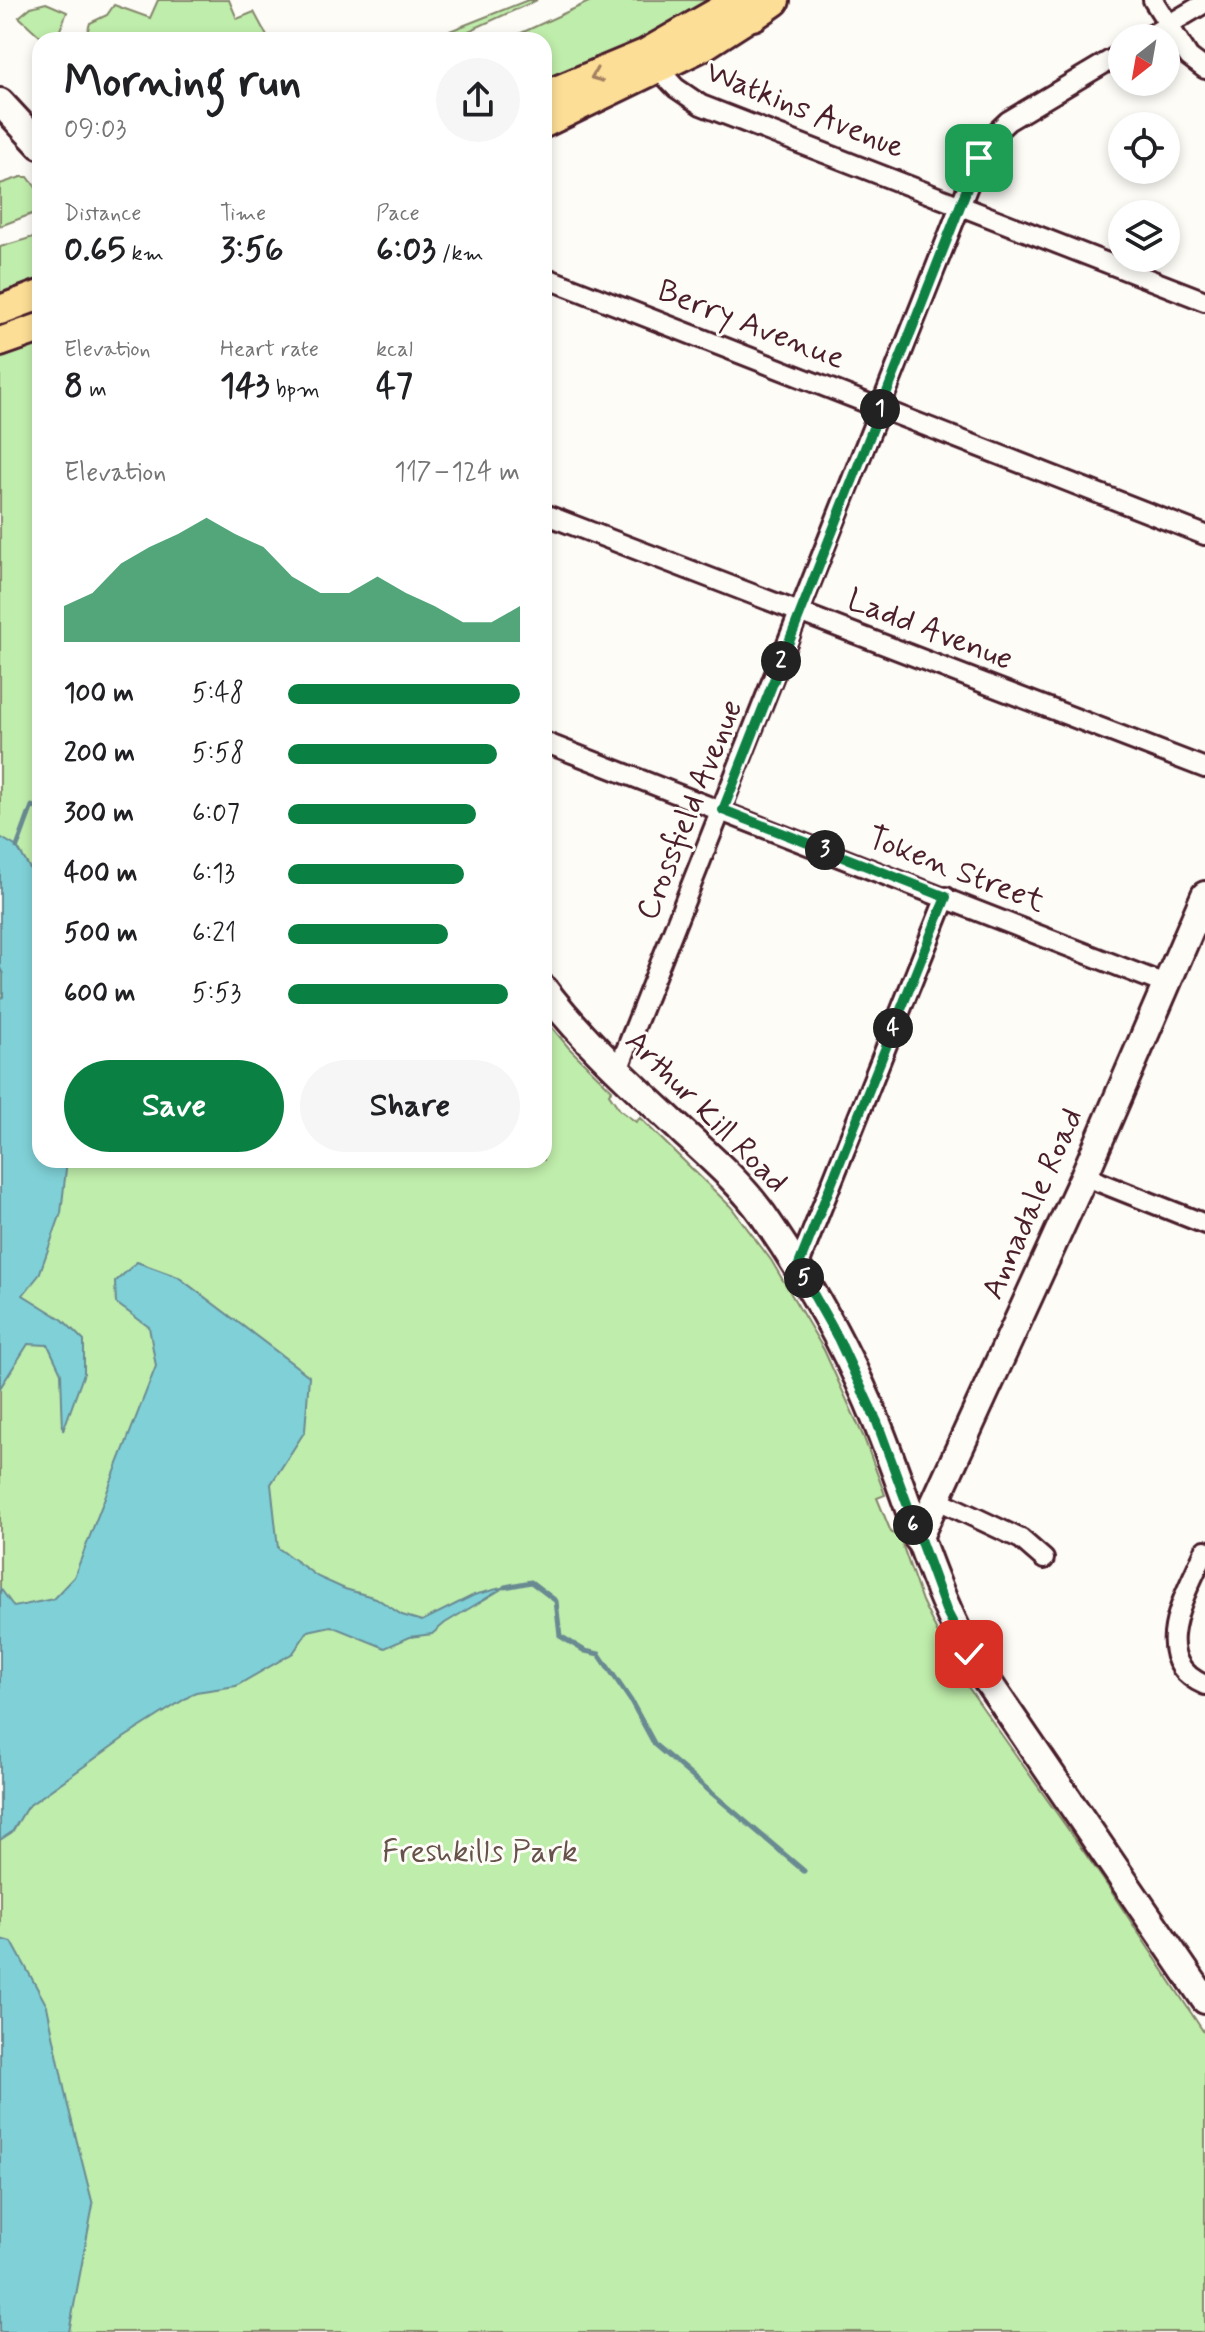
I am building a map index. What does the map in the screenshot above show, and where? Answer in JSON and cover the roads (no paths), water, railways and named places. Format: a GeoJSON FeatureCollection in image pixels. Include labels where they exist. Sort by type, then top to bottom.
{"type":"FeatureCollection","features":[{"type":"Feature","properties":{"kind":"main road"},"geometry":{"type":"LineString","coordinates":[[552,119],[703,46],[755,5]]}},
{"type":"Feature","properties":{"kind":"main road"},"geometry":{"type":"LineString","coordinates":[[552,93],[755,5]]}},
{"type":"Feature","properties":{"kind":"main road"},"geometry":{"type":"LineString","coordinates":[[0,310],[32,298]]}},
{"type":"Feature","properties":{"kind":"main road"},"geometry":{"type":"LineString","coordinates":[[0,342],[32,331]]}},
{"type":"Feature","properties":{"kind":"street"},"geometry":{"type":"LineString","coordinates":[[755,5],[782,0]]}},
{"type":"Feature","properties":{"kind":"street"},"geometry":{"type":"LineString","coordinates":[[1153,0],[1167,24]]}},
{"type":"Feature","properties":{"kind":"street"},"geometry":{"type":"LineString","coordinates":[[1170,24],[1205,3]]}},
{"type":"Feature","properties":{"kind":"street"},"geometry":{"type":"LineString","coordinates":[[1180,43],[1189,57],[1205,69]]}},
{"type":"Feature","properties":{"kind":"street","name":"Crossfield Avenue"},"geometry":{"type":"LineString","coordinates":[[618,1070],[979,158],[991,137],[1008,121],[1108,61]]}},
{"type":"Feature","properties":{"kind":"street","name":"Watkins Avenue"},"geometry":{"type":"LineString","coordinates":[[658,69],[676,88],[701,105],[1205,301]]}},
{"type":"Feature","properties":{"kind":"street"},"geometry":{"type":"LineString","coordinates":[[0,102],[32,136]]}},
{"type":"Feature","properties":{"kind":"street","name":"Berry Avenue"},"geometry":{"type":"LineString","coordinates":[[552,280],[1205,535]]}},
{"type":"Feature","properties":{"kind":"street","name":"Ladd Avenue"},"geometry":{"type":"LineString","coordinates":[[552,517],[1205,768]]}},
{"type":"Feature","properties":{"kind":"street","name":"Token Street"},"geometry":{"type":"LineString","coordinates":[[552,745],[1167,985]]}},
{"type":"Feature","properties":{"kind":"street","name":"Annadale Road"},"geometry":{"type":"LineString","coordinates":[[918,1539],[1084,1176],[1205,895]]}},
{"type":"Feature","properties":{"kind":"street"},"geometry":{"type":"LineString","coordinates":[[798,1267],[946,897]]}},
{"type":"Feature","properties":{"kind":"street","name":"Arthur Kill Road"},"geometry":{"type":"LineString","coordinates":[[552,1000],[572,1026],[720,1166],[761,1212],[798,1267],[838,1338],[877,1422],[946,1610],[969,1654],[1205,2000]]}},
{"type":"Feature","properties":{"kind":"street"},"geometry":{"type":"LineString","coordinates":[[1084,1176],[1205,1224]]}},
{"type":"Feature","properties":{"kind":"street"},"geometry":{"type":"LineString","coordinates":[[936,1499],[1021,1539],[1044,1559]]}},
{"type":"Feature","properties":{"kind":"street"},"geometry":{"type":"LineString","coordinates":[[1201,1683],[1176,1659],[1172,1643],[1174,1627],[1205,1550]]}},
{"type":"Feature","properties":{"kind":"water"},"geometry":{"type":"Polygon","coordinates":[[[0,837],[17,847],[32,872],[32,1168],[66,1168],[61,1213],[39,1275],[23,1295],[63,1320],[84,1341],[84,1373],[63,1431],[61,1373],[48,1345],[28,1344],[0,1388],[0,998],[3,997],[3,974],[0,968],[0,837]]]}},
{"type":"Feature","properties":{"kind":"water"},"geometry":{"type":"Polygon","coordinates":[[[137,1262],[178,1277],[309,1376],[305,1431],[271,1484],[278,1548],[318,1577],[376,1598],[402,1615],[422,1621],[474,1595],[505,1587],[432,1634],[410,1637],[385,1648],[331,1626],[308,1631],[293,1653],[236,1686],[196,1692],[125,1737],[27,1807],[12,1832],[0,1840],[0,1588],[14,1607],[53,1599],[74,1577],[156,1366],[149,1327],[116,1303],[115,1282],[137,1262]]]}},
{"type":"Feature","properties":{"kind":"water"},"geometry":{"type":"Polygon","coordinates":[[[0,1939],[12,1942],[47,2006],[93,2205],[69,2332],[0,2332],[0,1939]]]}},
{"type":"Feature","properties":{"kind":"waterway"},"geometry":{"type":"LineString","coordinates":[[17,847],[32,806]]}},
{"type":"Feature","properties":{"kind":"waterway"},"geometry":{"type":"LineString","coordinates":[[505,1587],[531,1582],[556,1601],[560,1636],[585,1651],[599,1654],[631,1701],[655,1745],[804,1871]]}},
{"type":"Feature","properties":{"kind":"park label","name":"Freshkills Park"},"geometry":{"type":"Point","coordinates":[480,1852]}}]}
